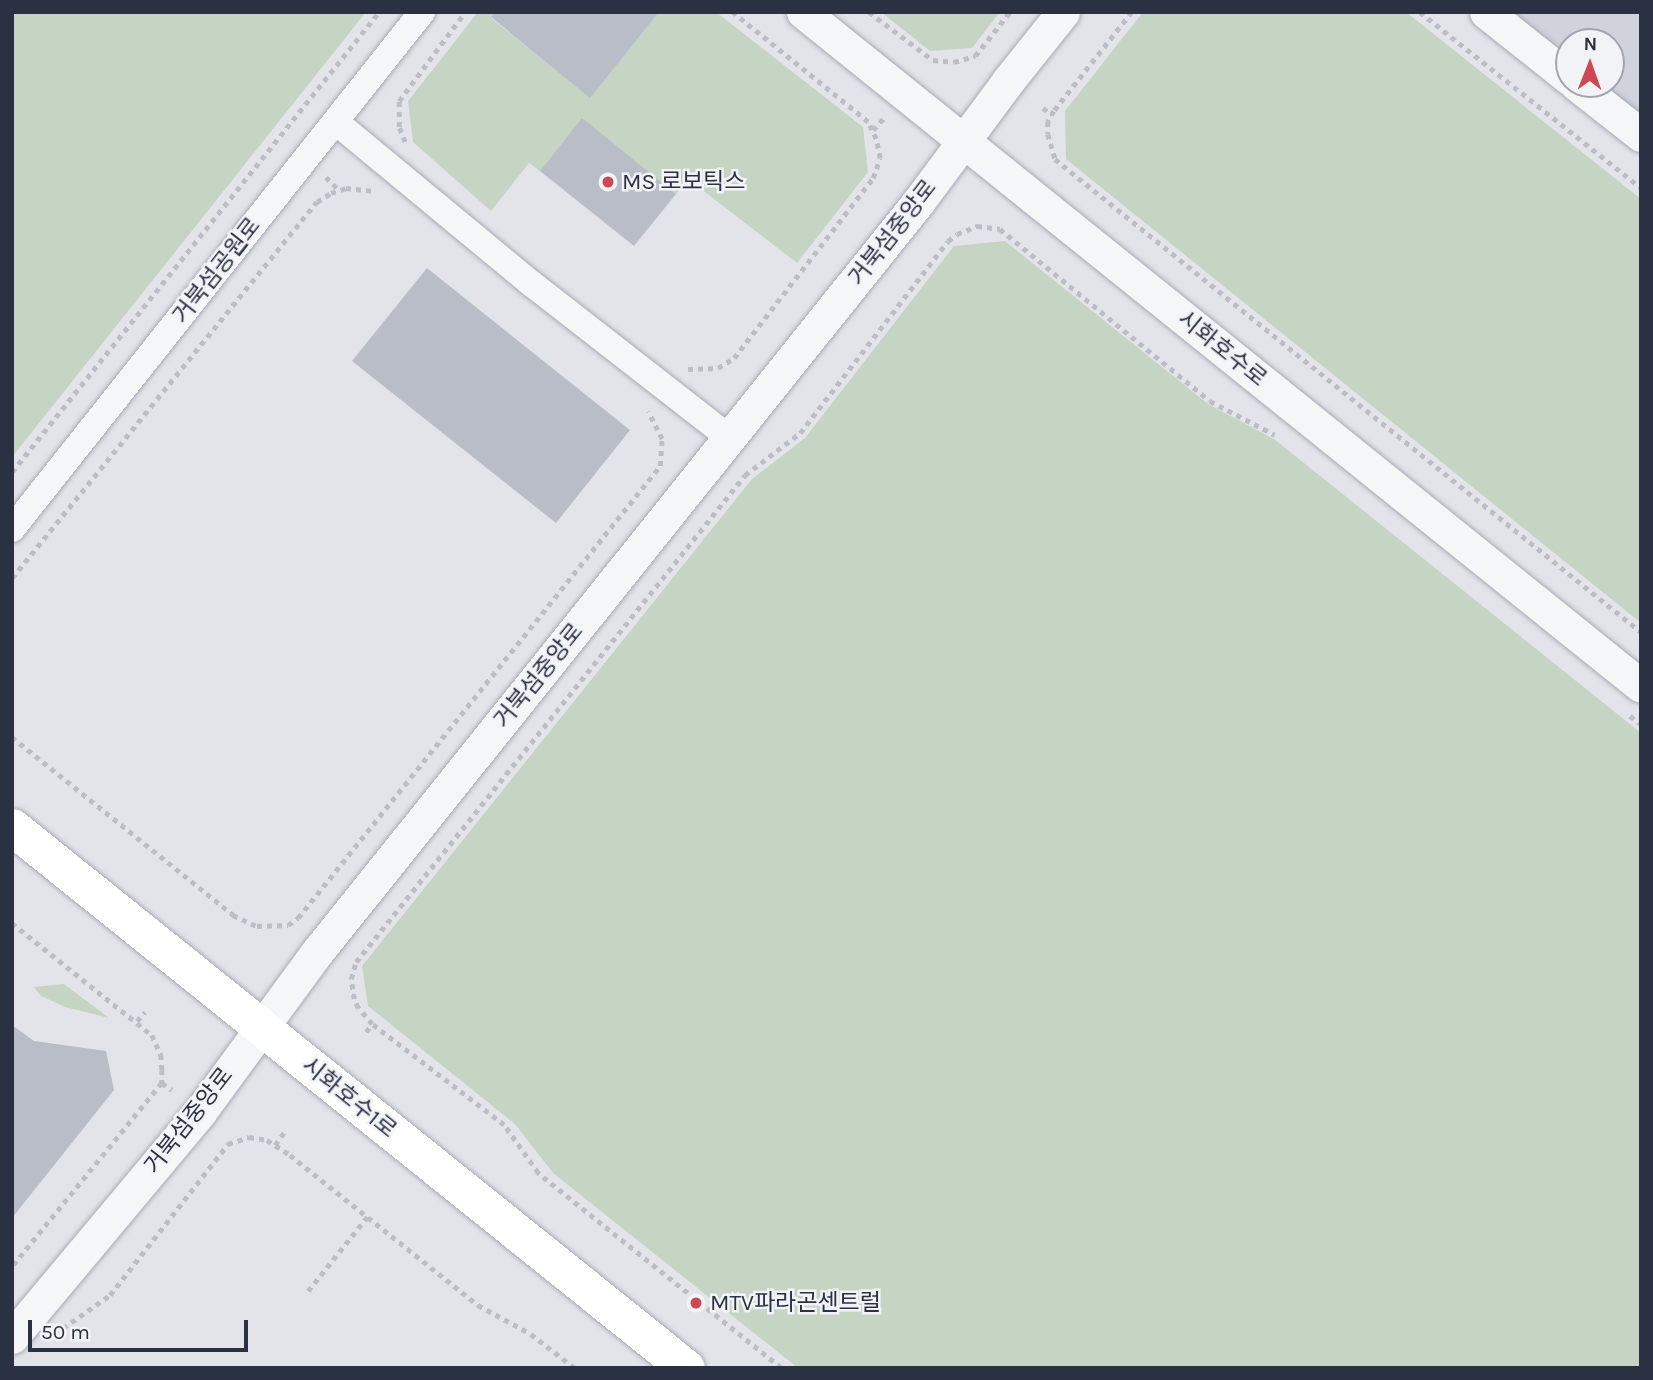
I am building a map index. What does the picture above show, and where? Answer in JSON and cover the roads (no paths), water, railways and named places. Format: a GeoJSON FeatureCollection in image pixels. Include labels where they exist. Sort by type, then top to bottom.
{"type":"FeatureCollection","features":[{"type":"Feature","properties":{"kind":"main road","name":"시화호수1로"},"geometry":{"type":"LineString","coordinates":[[12,827],[686,1368]]}},
{"type":"Feature","properties":{"kind":"street","name":"거북섬공원로"},"geometry":{"type":"LineString","coordinates":[[12,529],[422,12]]}},
{"type":"Feature","properties":{"kind":"street","name":"시화호수로"},"geometry":{"type":"LineString","coordinates":[[803,12],[965,139],[1630,696]]}},
{"type":"Feature","properties":{"kind":"street","name":"거북섬중앙로"},"geometry":{"type":"LineString","coordinates":[[12,1337],[200,1112],[260,1027],[730,438],[1063,12]]}},
{"type":"Feature","properties":{"kind":"street"},"geometry":{"type":"LineString","coordinates":[[1486,12],[1555,67]]}},
{"type":"Feature","properties":{"kind":"street"},"geometry":{"type":"LineString","coordinates":[[1594,98],[1641,135]]}},
{"type":"Feature","properties":{"kind":"street"},"geometry":{"type":"LineString","coordinates":[[336,122],[532,284],[730,438]]}},
{"type":"Feature","properties":{"kind":"place","name":"MS 로보틱스"},"geometry":{"type":"Point","coordinates":[608,182]}},
{"type":"Feature","properties":{"kind":"place","name":"MTV파라곤센트럴"},"geometry":{"type":"Point","coordinates":[696,1303]}}]}
